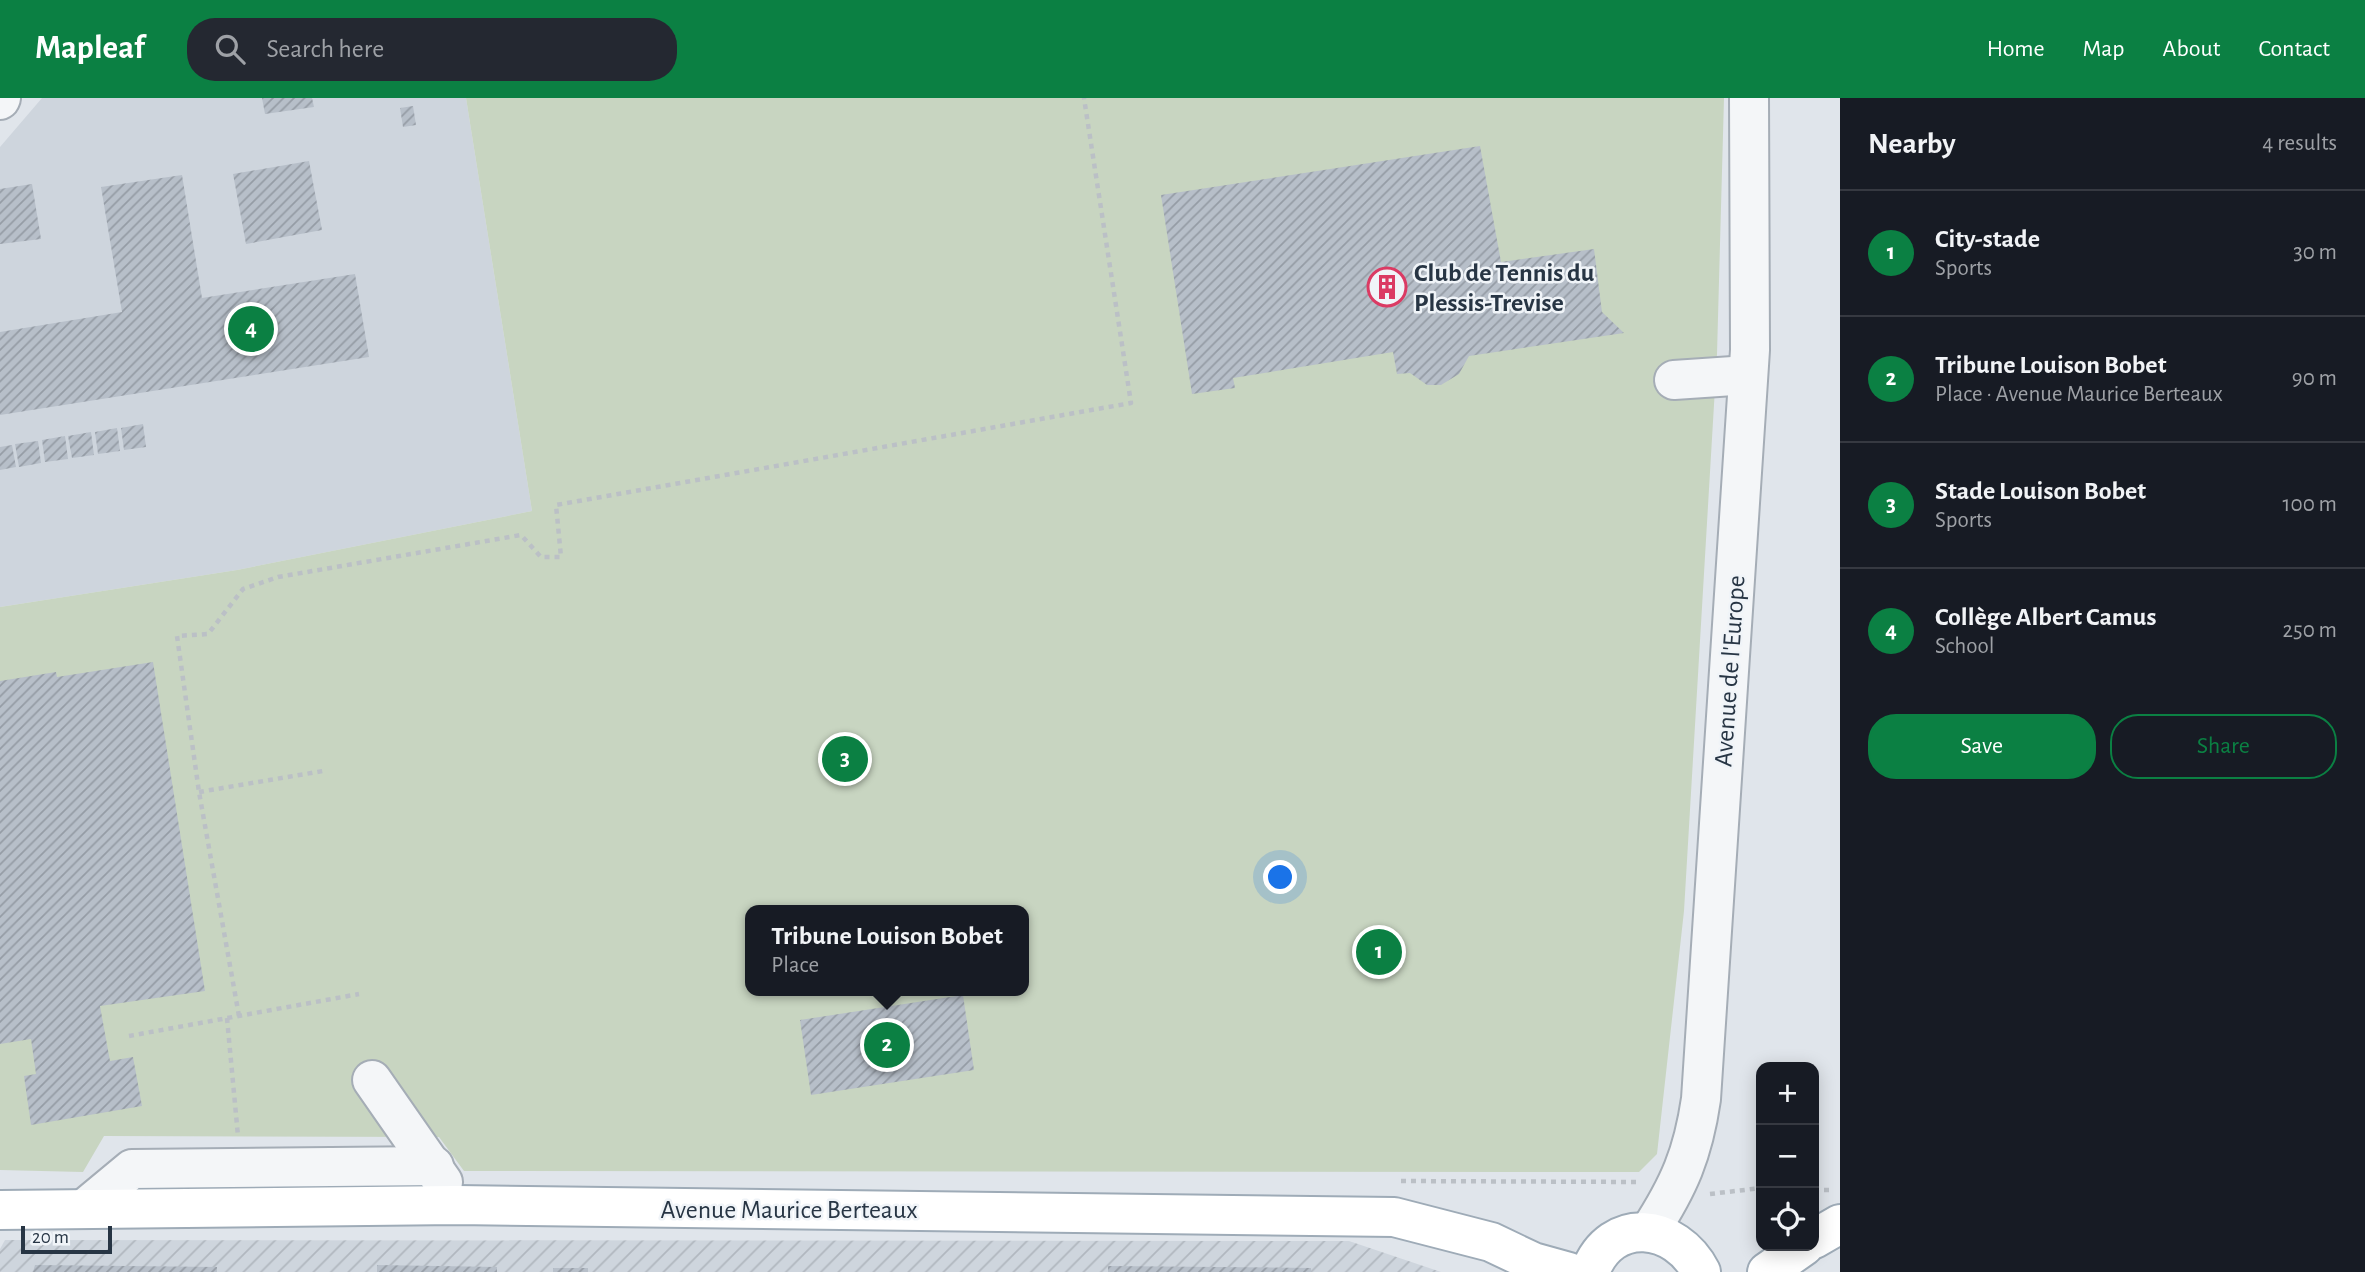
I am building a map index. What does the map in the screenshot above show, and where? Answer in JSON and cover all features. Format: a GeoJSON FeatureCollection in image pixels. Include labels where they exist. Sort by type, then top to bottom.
{"type":"FeatureCollection","features":[{"type":"Feature","properties":{"kind":"main road","name":"Avenue Maurice Berteaux"},"geometry":{"type":"LineString","coordinates":[[0,1210],[457,1205],[1394,1217],[1491,1242],[1533,1262],[1569,1272]]}},
{"type":"Feature","properties":{"kind":"main road"},"geometry":{"type":"LineString","coordinates":[[1819,1236],[1840,1224]]}},
{"type":"Feature","properties":{"kind":"main road"},"geometry":{"type":"LineString","coordinates":[[1590,1272],[1604,1249],[1617,1239],[1649,1232],[1666,1236],[1681,1244],[1693,1257],[1701,1272]]}},
{"type":"Feature","properties":{"kind":"main road"},"geometry":{"type":"LineString","coordinates":[[1768,1272],[1797,1251]]}},
{"type":"Feature","properties":{"kind":"street","name":"Avenue de l'Europe"},"geometry":{"type":"LineString","coordinates":[[1649,1232],[1685,1172],[1695,1138],[1701,1099],[1748,375],[1749,98]]}},
{"type":"Feature","properties":{"kind":"street"},"geometry":{"type":"LineString","coordinates":[[1674,380],[1748,375]]}},
{"type":"Feature","properties":{"kind":"street"},"geometry":{"type":"LineString","coordinates":[[372,1080],[434,1166],[457,1205]]}},
{"type":"Feature","properties":{"kind":"street"},"geometry":{"type":"LineString","coordinates":[[85,1208],[132,1169],[434,1166]]}},
{"type":"Feature","properties":{"kind":"path"},"geometry":{"type":"LineString","coordinates":[[239,1016],[199,792],[177,636],[208,634],[243,589],[278,577],[521,535],[541,558],[561,556],[556,505],[1131,403],[1084,98]]}},
{"type":"Feature","properties":{"kind":"path"},"geometry":{"type":"LineString","coordinates":[[199,792],[323,771]]}},
{"type":"Feature","properties":{"kind":"path"},"geometry":{"type":"LineString","coordinates":[[129,1036],[359,994]]}},
{"type":"Feature","properties":{"kind":"path"},"geometry":{"type":"LineString","coordinates":[[227,1018],[239,1141]]}},
{"type":"Feature","properties":{"kind":"path"},"geometry":{"type":"LineString","coordinates":[[1398,1181],[1649,1183]]}},
{"type":"Feature","properties":{"kind":"path"},"geometry":{"type":"LineString","coordinates":[[1709,1194],[1756,1189]]}},
{"type":"Feature","properties":{"kind":"shaded area"},"geometry":{"type":"Polygon","coordinates":[[[42,98],[466,98],[532,511],[237,570],[0,607],[0,147],[42,98]]]}},
{"type":"Feature","properties":{"kind":"shaded area"},"geometry":{"type":"Polygon","coordinates":[[[5,1240],[1349,1241],[1441,1272],[0,1272],[0,1249],[5,1240]]]}},
{"type":"Feature","properties":{"kind":"green space"},"geometry":{"type":"Polygon","coordinates":[[[466,98],[1724,98],[1717,354],[1684,911],[1657,1154],[1639,1172],[464,1171],[439,1137],[104,1136],[83,1172],[0,1170],[0,607],[237,570],[532,511],[466,98]]]}},
{"type":"Feature","properties":{"kind":"building"},"geometry":{"type":"Polygon","coordinates":[[[262,98],[312,98],[314,107],[265,114],[262,98]]]}},
{"type":"Feature","properties":{"kind":"building"},"geometry":{"type":"Polygon","coordinates":[[[413,106],[416,125],[403,127],[400,108],[413,106]]]}},
{"type":"Feature","properties":{"kind":"building","name":"Club de Tennis du Plessis-Trevise"},"geometry":{"type":"Polygon","coordinates":[[[1480,146],[1501,262],[1594,249],[1602,312],[1624,333],[1469,356],[1459,374],[1441,385],[1427,385],[1410,373],[1397,374],[1393,352],[1233,378],[1235,388],[1192,394],[1161,195],[1480,146]]]}},
{"type":"Feature","properties":{"kind":"building"},"geometry":{"type":"Polygon","coordinates":[[[309,161],[322,230],[246,244],[233,174],[309,161]]]}},
{"type":"Feature","properties":{"kind":"building"},"geometry":{"type":"Polygon","coordinates":[[[182,175],[202,298],[355,274],[369,357],[0,415],[0,332],[122,312],[101,187],[182,175]]]}},
{"type":"Feature","properties":{"kind":"building"},"geometry":{"type":"Polygon","coordinates":[[[32,184],[41,239],[0,244],[0,189],[32,184]]]}},
{"type":"Feature","properties":{"kind":"building"},"geometry":{"type":"Polygon","coordinates":[[[143,424],[146,447],[124,450],[121,428],[143,424]]]}},
{"type":"Feature","properties":{"kind":"building"},"geometry":{"type":"Polygon","coordinates":[[[117,428],[120,451],[98,454],[95,432],[117,428]]]}},
{"type":"Feature","properties":{"kind":"building"},"geometry":{"type":"Polygon","coordinates":[[[91,432],[94,455],[72,458],[68,436],[91,432]]]}},
{"type":"Feature","properties":{"kind":"building"},"geometry":{"type":"Polygon","coordinates":[[[65,436],[68,459],[45,462],[42,440],[65,436]]]}},
{"type":"Feature","properties":{"kind":"building"},"geometry":{"type":"Polygon","coordinates":[[[38,441],[41,463],[19,467],[15,444],[38,441]]]}},
{"type":"Feature","properties":{"kind":"building"},"geometry":{"type":"Polygon","coordinates":[[[12,445],[16,467],[0,470],[0,447],[12,445]]]}},
{"type":"Feature","properties":{"kind":"building"},"geometry":{"type":"Polygon","coordinates":[[[153,662],[205,991],[100,1006],[110,1061],[133,1057],[142,1106],[31,1125],[24,1076],[36,1074],[31,1039],[0,1044],[0,681],[56,672],[57,677],[153,662]]]}},
{"type":"Feature","properties":{"kind":"building"},"geometry":{"type":"Polygon","coordinates":[[[963,996],[974,1070],[811,1095],[800,1020],[963,996]]]}},
{"type":"Feature","properties":{"kind":"building"},"geometry":{"type":"Polygon","coordinates":[[[35,1265],[217,1267],[217,1272],[33,1272],[35,1265]]]}},
{"type":"Feature","properties":{"kind":"building"},"geometry":{"type":"Polygon","coordinates":[[[377,1265],[497,1267],[497,1272],[377,1272],[377,1265]]]}},
{"type":"Feature","properties":{"kind":"building"},"geometry":{"type":"Polygon","coordinates":[[[1108,1266],[1311,1268],[1311,1272],[1108,1272],[1108,1266]]]}},
{"type":"Feature","properties":{"kind":"building"},"geometry":{"type":"Polygon","coordinates":[[[553,1268],[588,1268],[588,1272],[553,1272],[553,1268]]]}},
{"type":"Feature","properties":{"kind":"place","name":"Club de Tennis du Plessis-Trevise"},"geometry":{"type":"Point","coordinates":[1387,287]}},
{"type":"Feature","properties":{"kind":"place","name":"Collège Albert Camus"},"geometry":{"type":"Point","coordinates":[251,329]}},
{"type":"Feature","properties":{"kind":"place","name":"Stade Louison Bobet"},"geometry":{"type":"Point","coordinates":[845,759]}},
{"type":"Feature","properties":{"kind":"place","name":"City-stade"},"geometry":{"type":"Point","coordinates":[1379,952]}},
{"type":"Feature","properties":{"kind":"place","name":"Tribune Louison Bobet"},"geometry":{"type":"Point","coordinates":[887,1045]}}]}
